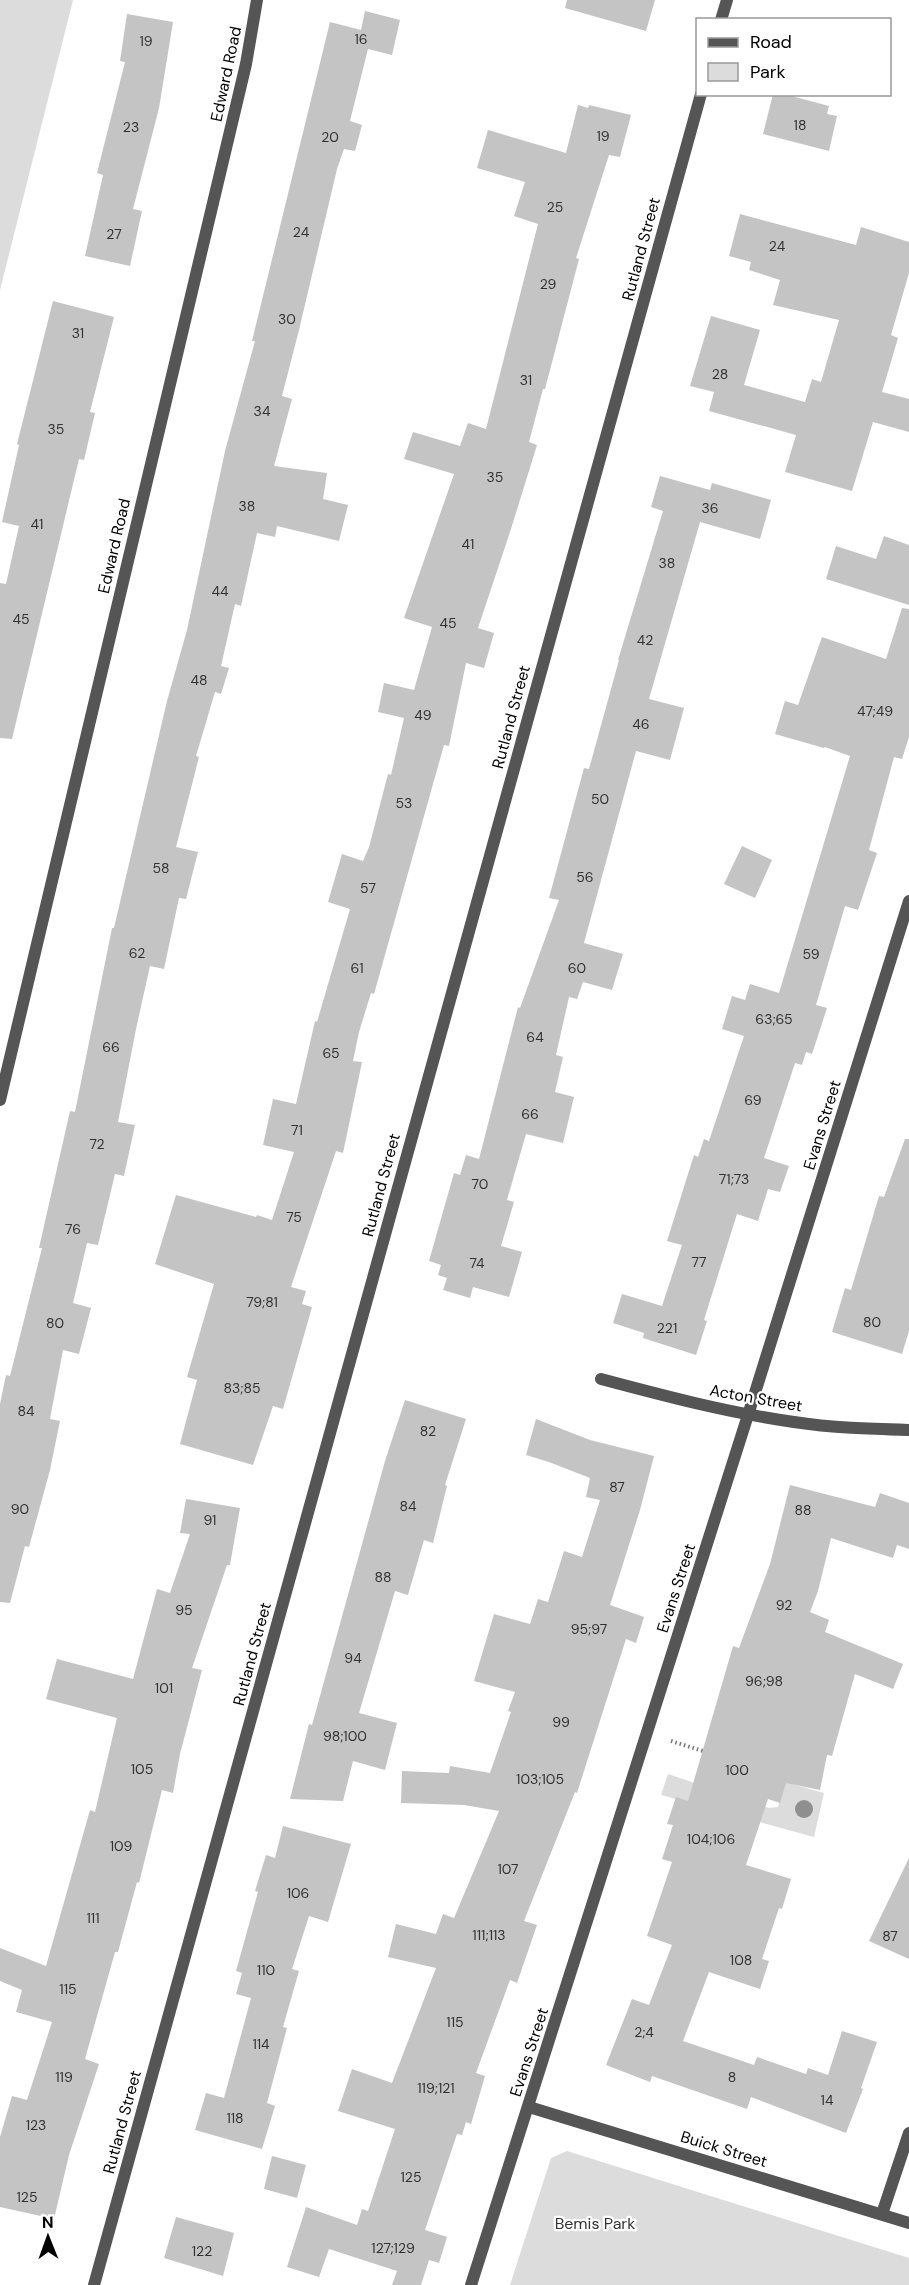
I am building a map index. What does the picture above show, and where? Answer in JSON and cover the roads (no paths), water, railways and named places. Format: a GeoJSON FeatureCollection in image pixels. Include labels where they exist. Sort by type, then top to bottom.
{"type":"FeatureCollection","features":[{"type":"Feature","properties":{"kind":"street","name":"Edward Road"},"geometry":{"type":"LineString","coordinates":[[0,1100],[246,64],[257,0]]}},
{"type":"Feature","properties":{"kind":"street"},"geometry":{"type":"LineString","coordinates":[[722,18],[727,0]]}},
{"type":"Feature","properties":{"kind":"street","name":"Rutland Street"},"geometry":{"type":"LineString","coordinates":[[94,2285],[700,96]]}},
{"type":"Feature","properties":{"kind":"street","name":"Evans Street"},"geometry":{"type":"LineString","coordinates":[[471,2285],[909,900]]}},
{"type":"Feature","properties":{"kind":"street","name":"Acton Street"},"geometry":{"type":"LineString","coordinates":[[601,1379],[748,1415],[842,1427],[909,1430]]}},
{"type":"Feature","properties":{"kind":"street","name":"Buick Street"},"geometry":{"type":"LineString","coordinates":[[529,2107],[909,2223]]}},
{"type":"Feature","properties":{"kind":"street"},"geometry":{"type":"LineString","coordinates":[[882,2214],[909,2133]]}},
{"type":"Feature","properties":{"kind":"park label","name":"Bemis Park"},"geometry":{"type":"Point","coordinates":[595,2223]}}]}
